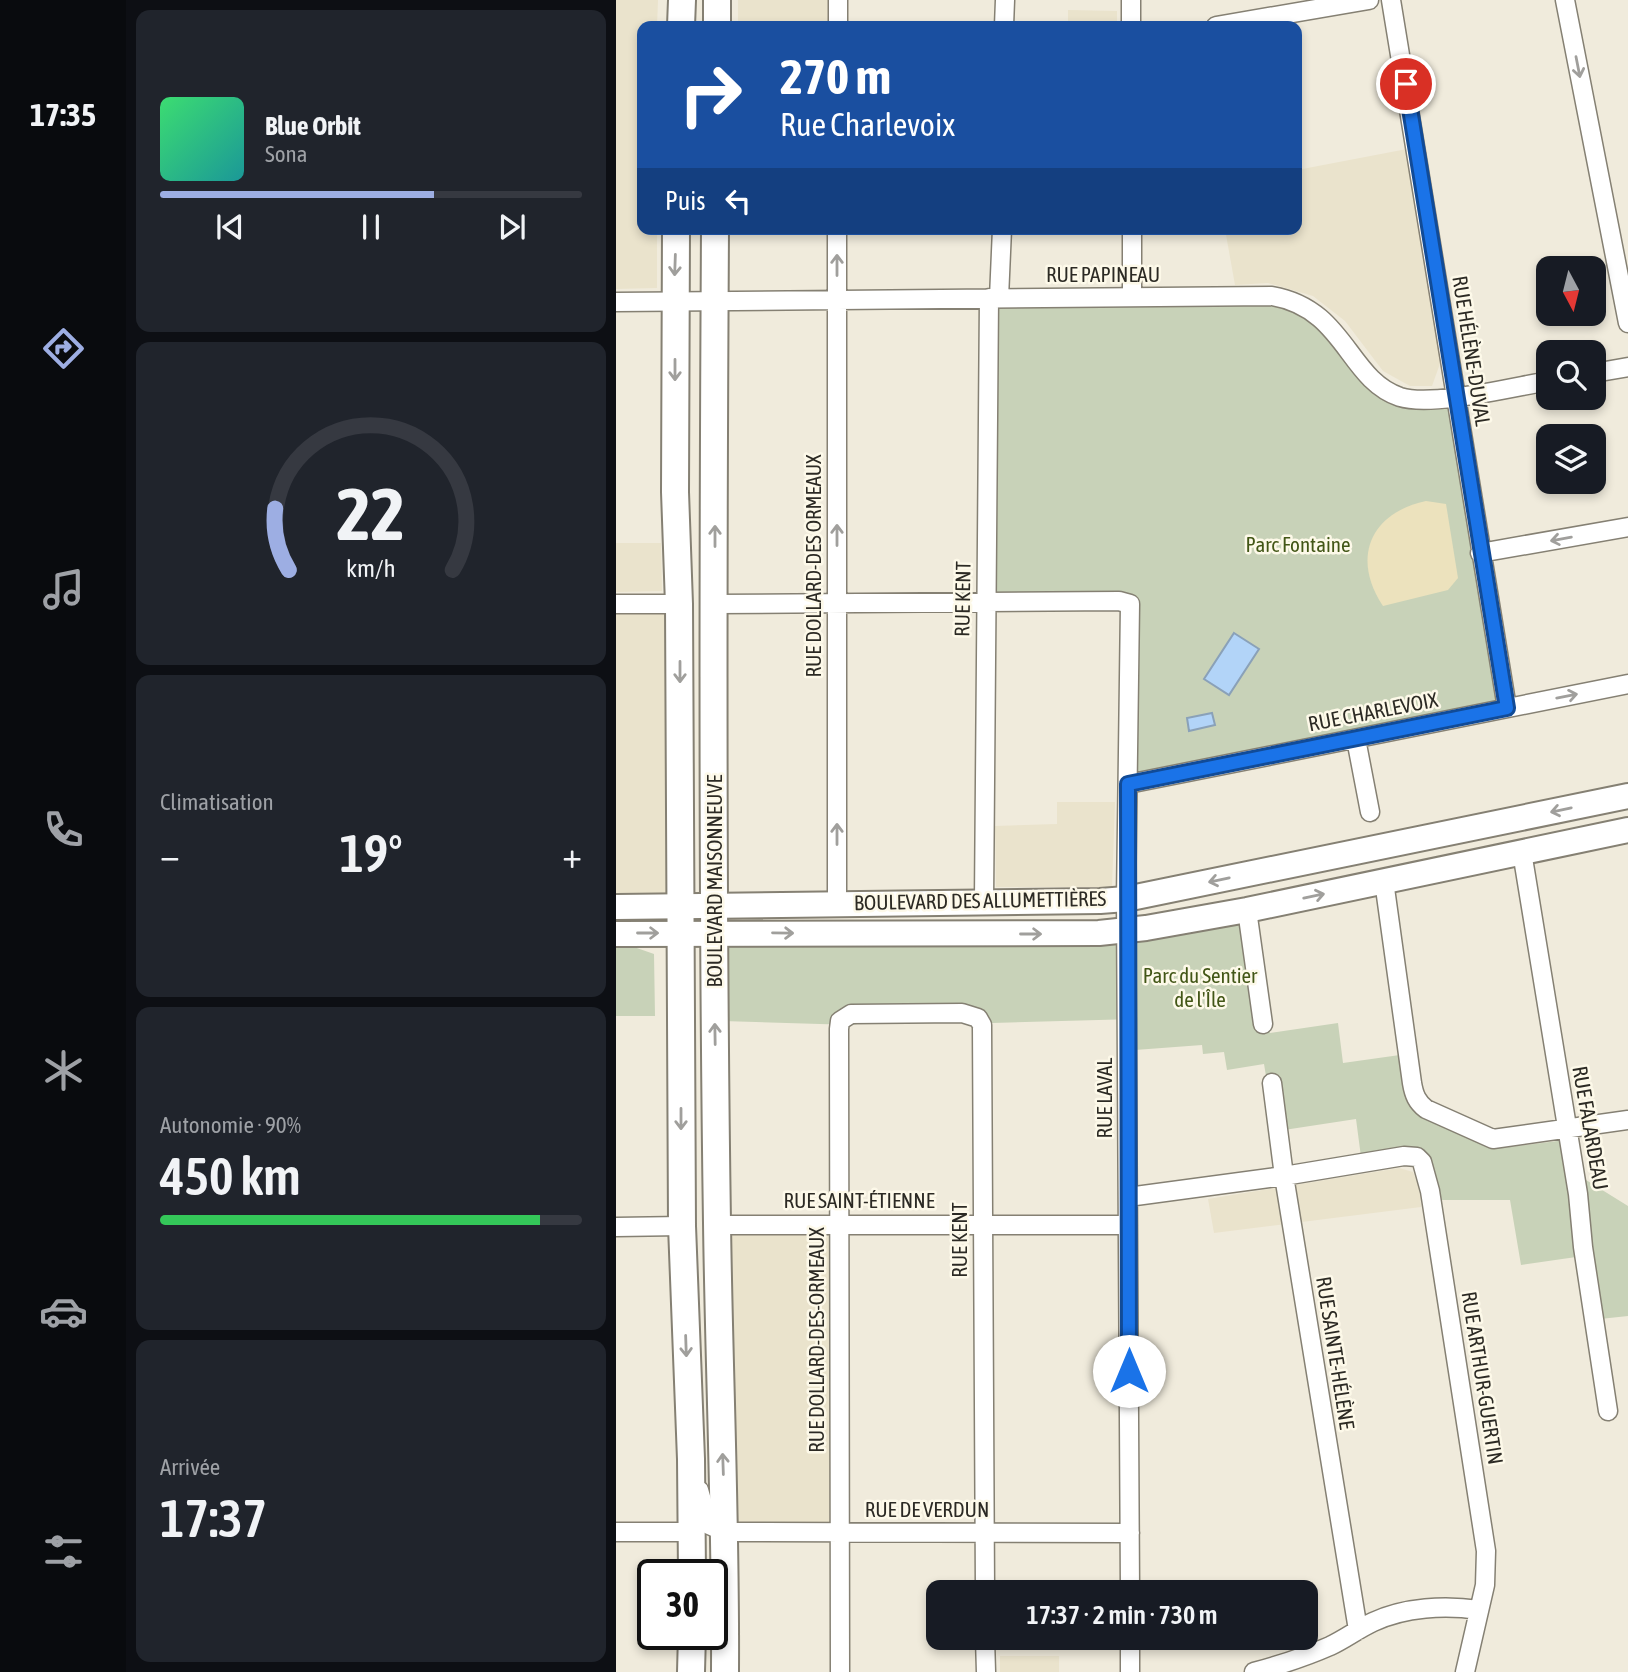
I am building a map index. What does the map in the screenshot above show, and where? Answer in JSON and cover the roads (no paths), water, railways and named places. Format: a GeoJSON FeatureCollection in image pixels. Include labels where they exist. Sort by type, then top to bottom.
{"type":"FeatureCollection","features":[{"type":"Feature","properties":{"kind":"main road"},"geometry":{"type":"LineString","coordinates":[[681,21],[682,0]]}},
{"type":"Feature","properties":{"kind":"main road"},"geometry":{"type":"LineString","coordinates":[[717,0],[717,21]]}},
{"type":"Feature","properties":{"kind":"main road","name":"BOULEVARD MAISONNEUVE"},"geometry":{"type":"LineString","coordinates":[[676,235],[675,492],[679,604],[682,1226],[691,1459],[692,1559]]}},
{"type":"Feature","properties":{"kind":"main road","name":"BOULEVARD MAISONNEUVE"},"geometry":{"type":"LineString","coordinates":[[715,235],[717,1225],[725,1532],[725,1672]]}},
{"type":"Feature","properties":{"kind":"main road","name":"BOULEVARD DES ALLUMETTIÈRES"},"geometry":{"type":"LineString","coordinates":[[616,907],[1126,899],[1628,796]]}},
{"type":"Feature","properties":{"kind":"main road","name":"BOULEVARD DES ALLUMETTIÈRES"},"geometry":{"type":"LineString","coordinates":[[616,933],[1100,933],[1247,910],[1628,830]]}},
{"type":"Feature","properties":{"kind":"main road"},"geometry":{"type":"LineString","coordinates":[[691,1672],[692,1650]]}},
{"type":"Feature","properties":{"kind":"street"},"geometry":{"type":"LineString","coordinates":[[838,0],[838,21]]}},
{"type":"Feature","properties":{"kind":"street"},"geometry":{"type":"LineString","coordinates":[[1004,0],[1004,21]]}},
{"type":"Feature","properties":{"kind":"street"},"geometry":{"type":"LineString","coordinates":[[1131,0],[1131,21]]}},
{"type":"Feature","properties":{"kind":"street"},"geometry":{"type":"LineString","coordinates":[[1245,21],[1369,0]]}},
{"type":"Feature","properties":{"kind":"street","name":"RUE HÉLÈNE-DUVAL"},"geometry":{"type":"LineString","coordinates":[[1391,0],[1507,708]]}},
{"type":"Feature","properties":{"kind":"street"},"geometry":{"type":"LineString","coordinates":[[1565,0],[1628,323]]}},
{"type":"Feature","properties":{"kind":"street","name":"RUE DOLLARD-DES ORMEAUX"},"geometry":{"type":"LineString","coordinates":[[837,235],[837,902]]}},
{"type":"Feature","properties":{"kind":"street","name":"RUE KENT"},"geometry":{"type":"LineString","coordinates":[[984,901],[986,603],[994,298],[1001,235]]}},
{"type":"Feature","properties":{"kind":"street"},"geometry":{"type":"LineString","coordinates":[[1132,235],[1132,297]]}},
{"type":"Feature","properties":{"kind":"street","name":"RUE PAPINEAU"},"geometry":{"type":"LineString","coordinates":[[616,302],[1254,296],[1287,299],[1301,304],[1326,322],[1365,370],[1385,389],[1398,396],[1412,399],[1455,397],[1536,383]]}},
{"type":"Feature","properties":{"kind":"street"},"geometry":{"type":"LineString","coordinates":[[1606,371],[1628,367]]}},
{"type":"Feature","properties":{"kind":"street"},"geometry":{"type":"LineString","coordinates":[[1480,553],[1628,527]]}},
{"type":"Feature","properties":{"kind":"street","name":"RUE LAVAL"},"geometry":{"type":"LineString","coordinates":[[986,603],[1119,601],[1130,604],[1126,899],[1130,1580]]}},
{"type":"Feature","properties":{"kind":"street"},"geometry":{"type":"LineString","coordinates":[[715,604],[986,603]]}},
{"type":"Feature","properties":{"kind":"street"},"geometry":{"type":"LineString","coordinates":[[616,604],[679,604]]}},
{"type":"Feature","properties":{"kind":"street","name":"RUE CHARLEVOIX"},"geometry":{"type":"LineString","coordinates":[[1128,784],[1628,684]]}},
{"type":"Feature","properties":{"kind":"street"},"geometry":{"type":"LineString","coordinates":[[1356,739],[1370,812]]}},
{"type":"Feature","properties":{"kind":"street","name":"RUE FALARDEAU"},"geometry":{"type":"LineString","coordinates":[[1522,852],[1578,1194],[1583,1247],[1608,1411]]}},
{"type":"Feature","properties":{"kind":"street"},"geometry":{"type":"LineString","coordinates":[[1384,881],[1416,1100],[1426,1109],[1493,1139],[1628,1120]]}},
{"type":"Feature","properties":{"kind":"street"},"geometry":{"type":"LineString","coordinates":[[1247,910],[1263,1024]]}},
{"type":"Feature","properties":{"kind":"street","name":"RUE KENT"},"geometry":{"type":"LineString","coordinates":[[850,1014],[962,1013],[978,1018],[983,1033],[985,1580]]}},
{"type":"Feature","properties":{"kind":"street","name":"RUE DOLLARD-DES-ORMEAUX"},"geometry":{"type":"LineString","coordinates":[[840,1672],[839,1029],[841,1021],[850,1014]]}},
{"type":"Feature","properties":{"kind":"street","name":"RUE SAINTE-HÉLÈNE"},"geometry":{"type":"LineString","coordinates":[[1272,1083],[1284,1176],[1358,1630]]}},
{"type":"Feature","properties":{"kind":"street","name":"RUE ARTHUR-GUERTIN"},"geometry":{"type":"LineString","coordinates":[[1284,1176],[1398,1156],[1417,1157],[1425,1167],[1486,1551],[1485,1585],[1465,1672]]}},
{"type":"Feature","properties":{"kind":"street"},"geometry":{"type":"LineString","coordinates":[[1128,1197],[1284,1176]]}},
{"type":"Feature","properties":{"kind":"street","name":"RUE SAINT-ÉTIENNE"},"geometry":{"type":"LineString","coordinates":[[717,1225],[1128,1225]]}},
{"type":"Feature","properties":{"kind":"street"},"geometry":{"type":"LineString","coordinates":[[616,1227],[682,1226]]}},
{"type":"Feature","properties":{"kind":"street","name":"BOULEVARD MAISONNEUVE"},"geometry":{"type":"LineString","coordinates":[[691,1459],[706,1518],[713,1528],[725,1532]]}},
{"type":"Feature","properties":{"kind":"street"},"geometry":{"type":"LineString","coordinates":[[616,1532],[691,1532]]}},
{"type":"Feature","properties":{"kind":"street","name":"RUE DE VERDUN"},"geometry":{"type":"LineString","coordinates":[[725,1532],[1130,1533]]}},
{"type":"Feature","properties":{"kind":"street"},"geometry":{"type":"LineString","coordinates":[[1254,1672],[1291,1667],[1380,1619],[1408,1611],[1449,1607],[1479,1609]]}},
{"type":"Feature","properties":{"kind":"street"},"geometry":{"type":"LineString","coordinates":[[985,1650],[986,1672]]}},
{"type":"Feature","properties":{"kind":"street"},"geometry":{"type":"LineString","coordinates":[[1130,1650],[1130,1672]]}},
{"type":"Feature","properties":{"kind":"water"},"geometry":{"type":"Polygon","coordinates":[[[1234,633],[1259,649],[1229,695],[1204,679],[1234,633]]]}},
{"type":"Feature","properties":{"kind":"water"},"geometry":{"type":"Polygon","coordinates":[[[1212,713],[1215,725],[1189,731],[1187,718],[1212,713]]]}},
{"type":"Feature","properties":{"kind":"park label","name":"Parc Fontaine"},"geometry":{"type":"Point","coordinates":[1298,545]}},
{"type":"Feature","properties":{"kind":"park label","name":"Parc du Sentier de l'Île"},"geometry":{"type":"Point","coordinates":[1200,988]}}]}
